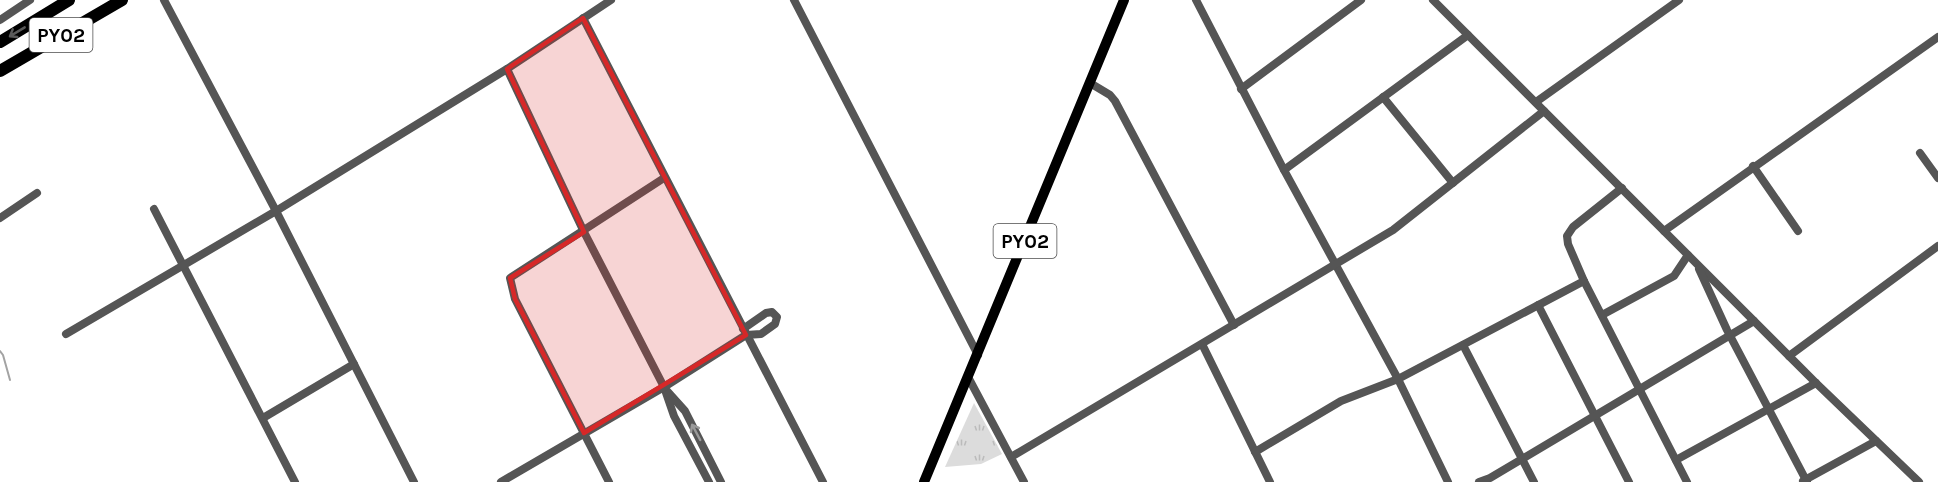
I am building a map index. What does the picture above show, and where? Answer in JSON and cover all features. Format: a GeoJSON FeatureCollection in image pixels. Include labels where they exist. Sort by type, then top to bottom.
{"type":"FeatureCollection","features":[{"type":"Feature","properties":{"kind":"highway","name":"PY02"},"geometry":{"type":"LineString","coordinates":[[0,42],[69,0]]}},
{"type":"Feature","properties":{"kind":"highway","name":"PY02"},"geometry":{"type":"LineString","coordinates":[[0,71],[122,0]]}},
{"type":"Feature","properties":{"kind":"main road","name":"PY02"},"geometry":{"type":"LineString","coordinates":[[924,482],[1124,0]]}},
{"type":"Feature","properties":{"kind":"street"},"geometry":{"type":"LineString","coordinates":[[0,20],[30,0]]}},
{"type":"Feature","properties":{"kind":"street"},"geometry":{"type":"LineString","coordinates":[[164,0],[276,211],[414,482]]}},
{"type":"Feature","properties":{"kind":"street"},"geometry":{"type":"LineString","coordinates":[[66,334],[276,211],[507,69],[611,0]]}},
{"type":"Feature","properties":{"kind":"street"},"geometry":{"type":"LineString","coordinates":[[794,0],[978,354]]}},
{"type":"Feature","properties":{"kind":"street"},"geometry":{"type":"LineString","coordinates":[[1196,0],[1284,170],[1398,379],[1448,482]]}},
{"type":"Feature","properties":{"kind":"street"},"geometry":{"type":"LineString","coordinates":[[1241,89],[1361,0]]}},
{"type":"Feature","properties":{"kind":"street"},"geometry":{"type":"LineString","coordinates":[[1433,0],[1816,383],[1919,482]]}},
{"type":"Feature","properties":{"kind":"street"},"geometry":{"type":"LineString","coordinates":[[1536,102],[1679,0]]}},
{"type":"Feature","properties":{"kind":"street"},"geometry":{"type":"LineString","coordinates":[[583,18],[823,482]]}},
{"type":"Feature","properties":{"kind":"street"},"geometry":{"type":"LineString","coordinates":[[1284,170],[1468,35]]}},
{"type":"Feature","properties":{"kind":"street"},"geometry":{"type":"LineString","coordinates":[[1664,231],[1938,37]]}},
{"type":"Feature","properties":{"kind":"street"},"geometry":{"type":"LineString","coordinates":[[507,69],[584,232],[664,387],[674,416],[709,482]]}},
{"type":"Feature","properties":{"kind":"street"},"geometry":{"type":"LineString","coordinates":[[1090,83],[1110,95],[1115,101],[1234,325]]}},
{"type":"Feature","properties":{"kind":"street"},"geometry":{"type":"LineString","coordinates":[[1383,97],[1453,183]]}},
{"type":"Feature","properties":{"kind":"street"},"geometry":{"type":"LineString","coordinates":[[1011,457],[1394,230],[1544,111]]}},
{"type":"Feature","properties":{"kind":"street"},"geometry":{"type":"LineString","coordinates":[[1920,153],[1938,178]]}},
{"type":"Feature","properties":{"kind":"street"},"geometry":{"type":"LineString","coordinates":[[1753,166],[1798,231]]}},
{"type":"Feature","properties":{"kind":"street"},"geometry":{"type":"LineString","coordinates":[[609,482],[515,299],[510,278],[664,178]]}},
{"type":"Feature","properties":{"kind":"street"},"geometry":{"type":"LineString","coordinates":[[1622,188],[1573,227],[1567,236],[1568,244],[1584,281],[1688,482]]}},
{"type":"Feature","properties":{"kind":"street"},"geometry":{"type":"LineString","coordinates":[[0,218],[37,193]]}},
{"type":"Feature","properties":{"kind":"street"},"geometry":{"type":"LineString","coordinates":[[154,208],[295,482]]}},
{"type":"Feature","properties":{"kind":"street"},"geometry":{"type":"LineString","coordinates":[[1789,356],[1938,246]]}},
{"type":"Feature","properties":{"kind":"street"},"geometry":{"type":"LineString","coordinates":[[1602,315],[1674,276],[1688,255]]}},
{"type":"Feature","properties":{"kind":"street"},"geometry":{"type":"LineString","coordinates":[[1696,263],[1730,336],[1805,481],[1876,441]]}},
{"type":"Feature","properties":{"kind":"street"},"geometry":{"type":"LineString","coordinates":[[1255,452],[1341,401],[1398,379],[1584,281]]}},
{"type":"Feature","properties":{"kind":"street"},"geometry":{"type":"LineString","coordinates":[[1538,305],[1629,482]]}},
{"type":"Feature","properties":{"kind":"street"},"geometry":{"type":"LineString","coordinates":[[1479,482],[1490,478],[1754,321]]}},
{"type":"Feature","properties":{"kind":"street"},"geometry":{"type":"LineString","coordinates":[[501,482],[664,387],[744,332]]}},
{"type":"Feature","properties":{"kind":"street"},"geometry":{"type":"LineString","coordinates":[[1202,344],[1270,482]]}},
{"type":"Feature","properties":{"kind":"street"},"geometry":{"type":"LineString","coordinates":[[1463,345],[1534,482]]}},
{"type":"Feature","properties":{"kind":"street"},"geometry":{"type":"LineString","coordinates":[[262,418],[354,364]]}},
{"type":"Feature","properties":{"kind":"street"},"geometry":{"type":"LineString","coordinates":[[968,377],[1024,482]]}},
{"type":"Feature","properties":{"kind":"street"},"geometry":{"type":"LineString","coordinates":[[1676,460],[1816,383]]}},
{"type":"Feature","properties":{"kind":"street"},"geometry":{"type":"LineString","coordinates":[[664,387],[685,411],[721,482]]}},
{"type":"Feature","properties":{"kind":"highlighted area"},"geometry":{"type":"Polygon","coordinates":[[[583,18],[746,335],[584,433],[515,299],[510,278],[584,232],[507,69],[583,18]]]}},
{"type":"Feature","properties":{"kind":"green space"},"geometry":{"type":"Polygon","coordinates":[[[974,403],[1002,454],[981,464],[945,467],[974,403]]]}},
{"type":"Feature","properties":{"kind":"waterway"},"geometry":{"type":"LineString","coordinates":[[0,351],[10,380]]}}]}
